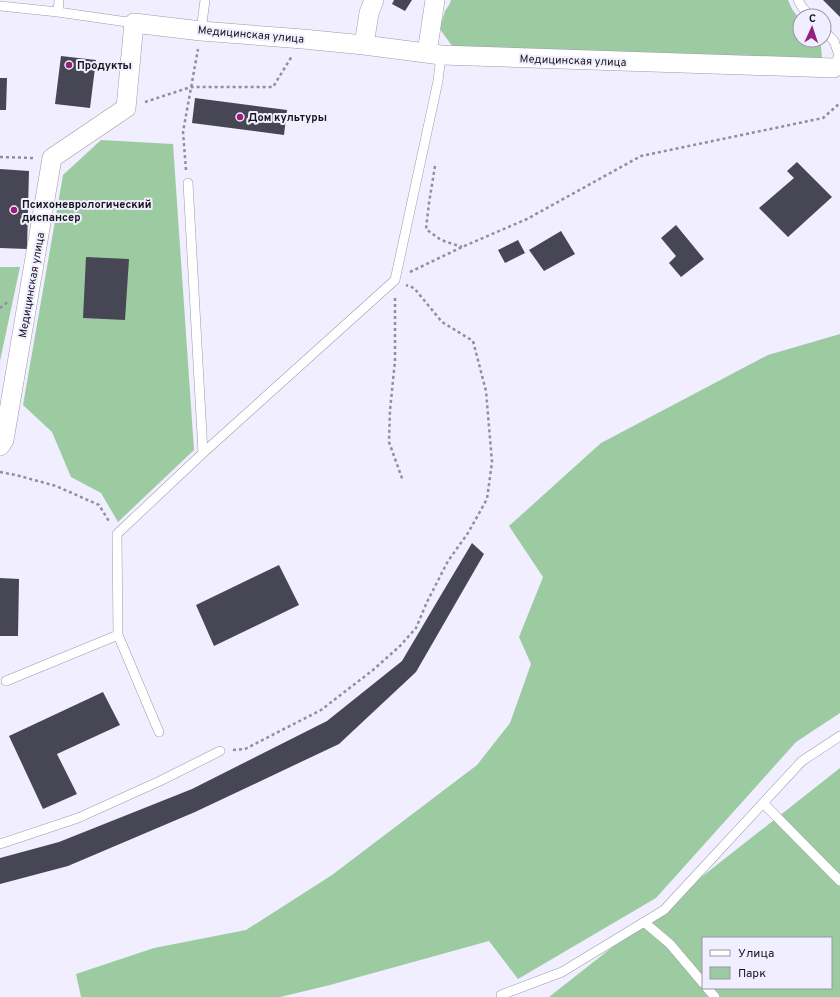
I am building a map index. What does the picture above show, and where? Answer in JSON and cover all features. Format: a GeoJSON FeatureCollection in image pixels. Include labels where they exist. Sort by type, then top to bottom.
{"type":"FeatureCollection","features":[{"type":"Feature","properties":{"kind":"street"},"geometry":{"type":"LineString","coordinates":[[364,45],[369,13],[374,0]]}},
{"type":"Feature","properties":{"kind":"street"},"geometry":{"type":"LineString","coordinates":[[434,54],[435,0]]}},
{"type":"Feature","properties":{"kind":"street","name":"Медицинская улица"},"geometry":{"type":"LineString","coordinates":[[134,23],[201,31],[303,38],[434,54],[837,70]]}},
{"type":"Feature","properties":{"kind":"street"},"geometry":{"type":"LineString","coordinates":[[52,158],[126,108],[134,23]]}},
{"type":"Feature","properties":{"kind":"street","name":"Медицинская улица"},"geometry":{"type":"LineString","coordinates":[[0,446],[4,440],[52,158]]}},
{"type":"Feature","properties":{"kind":"lane"},"geometry":{"type":"LineString","coordinates":[[58,12],[59,0]]}},
{"type":"Feature","properties":{"kind":"lane"},"geometry":{"type":"LineString","coordinates":[[201,31],[205,0]]}},
{"type":"Feature","properties":{"kind":"lane"},"geometry":{"type":"LineString","coordinates":[[0,6],[58,12],[134,23]]}},
{"type":"Feature","properties":{"kind":"lane"},"geometry":{"type":"LineString","coordinates":[[832,40],[839,55],[837,70]]}},
{"type":"Feature","properties":{"kind":"lane"},"geometry":{"type":"LineString","coordinates":[[159,732],[118,635],[117,534],[203,452],[395,280],[438,81],[434,54]]}},
{"type":"Feature","properties":{"kind":"lane"},"geometry":{"type":"LineString","coordinates":[[188,183],[203,452]]}},
{"type":"Feature","properties":{"kind":"lane"},"geometry":{"type":"LineString","coordinates":[[6,681],[118,635]]}},
{"type":"Feature","properties":{"kind":"lane"},"geometry":{"type":"LineString","coordinates":[[498,996],[562,972],[664,910],[802,761],[840,736]]}},
{"type":"Feature","properties":{"kind":"lane"},"geometry":{"type":"LineString","coordinates":[[0,844],[78,818],[160,781],[220,751]]}},
{"type":"Feature","properties":{"kind":"lane"},"geometry":{"type":"LineString","coordinates":[[763,803],[840,881]]}},
{"type":"Feature","properties":{"kind":"lane"},"geometry":{"type":"LineString","coordinates":[[644,922],[670,944],[702,982]]}},
{"type":"Feature","properties":{"kind":"lane"},"geometry":{"type":"LineString","coordinates":[[708,989],[715,997]]}},
{"type":"Feature","properties":{"kind":"path"},"geometry":{"type":"LineString","coordinates":[[188,183],[183,132],[201,31]]}},
{"type":"Feature","properties":{"kind":"path"},"geometry":{"type":"LineString","coordinates":[[126,108],[191,87],[273,87],[303,38]]}},
{"type":"Feature","properties":{"kind":"path"},"geometry":{"type":"LineString","coordinates":[[395,280],[462,247],[527,219],[640,156],[823,118],[840,103]]}},
{"type":"Feature","properties":{"kind":"path"},"geometry":{"type":"LineString","coordinates":[[0,157],[52,158]]}},
{"type":"Feature","properties":{"kind":"path"},"geometry":{"type":"LineString","coordinates":[[436,160],[426,229],[441,240],[462,247]]}},
{"type":"Feature","properties":{"kind":"path"},"geometry":{"type":"LineString","coordinates":[[395,280],[395,361],[390,410],[389,442],[403,481]]}},
{"type":"Feature","properties":{"kind":"path"},"geometry":{"type":"LineString","coordinates":[[220,751],[246,749],[321,710],[373,670],[400,646],[416,628],[427,602],[448,561],[468,533],[487,499],[492,462],[486,391],[473,341],[442,322],[414,288],[395,280]]}},
{"type":"Feature","properties":{"kind":"path"},"geometry":{"type":"LineString","coordinates":[[0,472],[56,486],[99,506],[117,534]]}},
{"type":"Feature","properties":{"kind":"green space"},"geometry":{"type":"Polygon","coordinates":[[[451,0],[788,0],[792,9],[792,48],[821,48],[822,59],[455,50],[440,28],[445,11],[451,0]]]}},
{"type":"Feature","properties":{"kind":"green space"},"geometry":{"type":"Polygon","coordinates":[[[101,140],[173,144],[194,450],[118,522],[101,493],[71,477],[52,432],[23,405],[63,175],[101,140]]]}},
{"type":"Feature","properties":{"kind":"green space"},"geometry":{"type":"Polygon","coordinates":[[[0,267],[20,267],[0,361],[0,267]]]}},
{"type":"Feature","properties":{"kind":"green space"},"geometry":{"type":"Polygon","coordinates":[[[840,334],[840,713],[796,742],[656,898],[518,979],[489,941],[330,985],[280,997],[81,997],[76,974],[154,948],[246,930],[332,875],[477,765],[510,723],[531,664],[519,637],[543,577],[509,526],[601,443],[768,355],[840,334]]]}},
{"type":"Feature","properties":{"kind":"green space"},"geometry":{"type":"Polygon","coordinates":[[[840,768],[840,997],[549,997],[840,768]]]}},
{"type":"Feature","properties":{"kind":"building"},"geometry":{"type":"Polygon","coordinates":[[[394,0],[412,0],[405,11],[392,4],[394,0]]]}},
{"type":"Feature","properties":{"kind":"building"},"geometry":{"type":"Polygon","coordinates":[[[823,0],[840,0],[840,17],[832,8],[823,0]]]}},
{"type":"Feature","properties":{"kind":"building"},"geometry":{"type":"Polygon","coordinates":[[[61,56],[96,60],[90,108],[55,104],[61,56]]]}},
{"type":"Feature","properties":{"kind":"building"},"geometry":{"type":"Polygon","coordinates":[[[0,78],[7,78],[6,110],[0,110],[0,78]]]}},
{"type":"Feature","properties":{"kind":"building","name":"Дом культуры"},"geometry":{"type":"Polygon","coordinates":[[[195,98],[287,110],[284,135],[192,123],[195,98]]]}},
{"type":"Feature","properties":{"kind":"building"},"geometry":{"type":"Polygon","coordinates":[[[797,162],[832,197],[788,237],[759,208],[794,178],[787,171],[797,162]]]}},
{"type":"Feature","properties":{"kind":"building","name":"Психоневрологический диспансер"},"geometry":{"type":"Polygon","coordinates":[[[0,169],[29,171],[27,249],[0,248],[0,169]]]}},
{"type":"Feature","properties":{"kind":"building"},"geometry":{"type":"Polygon","coordinates":[[[676,225],[704,259],[681,277],[669,263],[676,256],[661,238],[676,225]]]}},
{"type":"Feature","properties":{"kind":"building"},"geometry":{"type":"Polygon","coordinates":[[[561,231],[575,254],[544,271],[529,250],[561,231]]]}},
{"type":"Feature","properties":{"kind":"building"},"geometry":{"type":"Polygon","coordinates":[[[518,240],[525,253],[505,263],[498,250],[518,240]]]}},
{"type":"Feature","properties":{"kind":"building"},"geometry":{"type":"Polygon","coordinates":[[[86,257],[129,259],[125,320],[83,318],[86,257]]]}},
{"type":"Feature","properties":{"kind":"building"},"geometry":{"type":"Polygon","coordinates":[[[472,543],[484,554],[416,672],[339,744],[195,812],[68,866],[0,884],[0,858],[59,842],[192,789],[327,721],[402,661],[472,543]]]}},
{"type":"Feature","properties":{"kind":"building"},"geometry":{"type":"Polygon","coordinates":[[[279,565],[299,605],[214,646],[196,605],[279,565]]]}},
{"type":"Feature","properties":{"kind":"building"},"geometry":{"type":"Polygon","coordinates":[[[0,578],[19,579],[18,636],[0,636],[0,578]]]}},
{"type":"Feature","properties":{"kind":"building"},"geometry":{"type":"Polygon","coordinates":[[[103,692],[120,725],[57,754],[77,794],[43,809],[9,736],[103,692]]]}},
{"type":"Feature","properties":{"kind":"place","name":"Продукты"},"geometry":{"type":"Point","coordinates":[69,65]}},
{"type":"Feature","properties":{"kind":"place","name":"Дом культуры"},"geometry":{"type":"Point","coordinates":[240,117]}},
{"type":"Feature","properties":{"kind":"place","name":"Психоневрологический диспансер"},"geometry":{"type":"Point","coordinates":[14,210]}}]}
